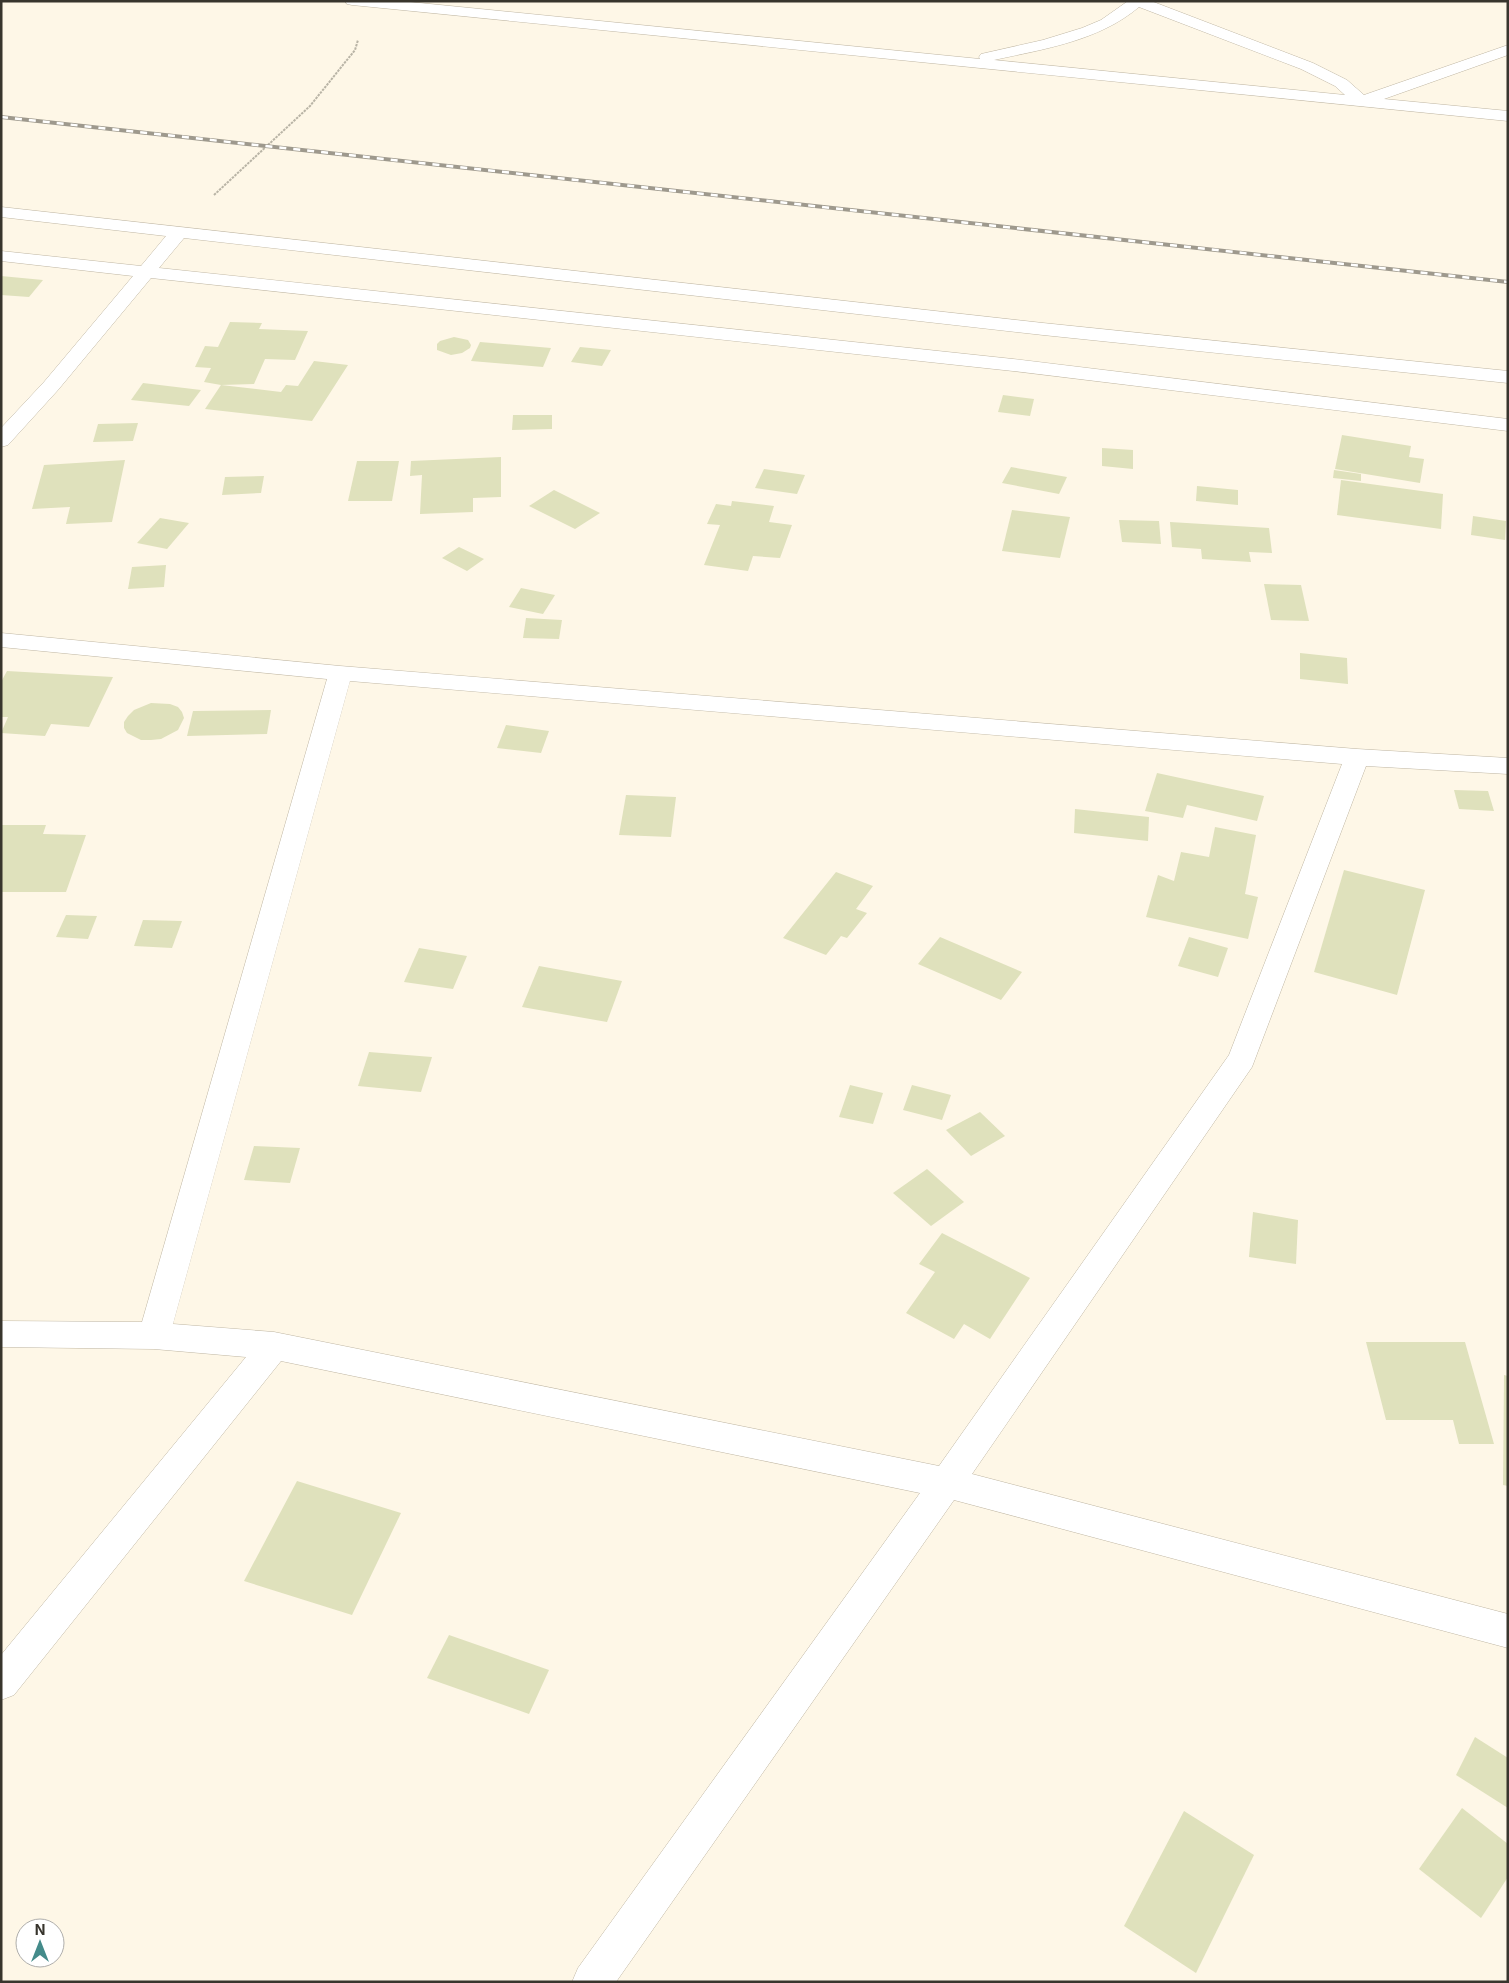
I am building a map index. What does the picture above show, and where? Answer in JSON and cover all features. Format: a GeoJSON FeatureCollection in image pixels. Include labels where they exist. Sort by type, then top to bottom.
{"type":"FeatureCollection","features":[{"type":"Feature","properties":{"kind":"street"},"geometry":{"type":"LineString","coordinates":[[966,62],[1059,40],[1108,22],[1138,1],[1307,66],[1341,83],[1362,101]]}},
{"type":"Feature","properties":{"kind":"street"},"geometry":{"type":"LineString","coordinates":[[360,2],[1508,116]]}},
{"type":"Feature","properties":{"kind":"street"},"geometry":{"type":"LineString","coordinates":[[1362,101],[1508,50]]}},
{"type":"Feature","properties":{"kind":"street"},"geometry":{"type":"LineString","coordinates":[[1,212],[1033,328],[1508,377]]}},
{"type":"Feature","properties":{"kind":"street"},"geometry":{"type":"LineString","coordinates":[[1,441],[51,386],[179,232]]}},
{"type":"Feature","properties":{"kind":"street"},"geometry":{"type":"LineString","coordinates":[[1,256],[1012,365],[1508,425]]}},
{"type":"Feature","properties":{"kind":"street"},"geometry":{"type":"LineString","coordinates":[[1,640],[340,673],[1358,757],[1508,766]]}},
{"type":"Feature","properties":{"kind":"street"},"geometry":{"type":"LineString","coordinates":[[154,1336],[340,673]]}},
{"type":"Feature","properties":{"kind":"street"},"geometry":{"type":"LineString","coordinates":[[592,1982],[947,1484],[1242,1059],[1313,868],[1358,757]]}},
{"type":"Feature","properties":{"kind":"street"},"geometry":{"type":"LineString","coordinates":[[1,1334],[154,1336],[274,1346],[947,1484],[1508,1631]]}},
{"type":"Feature","properties":{"kind":"street"},"geometry":{"type":"LineString","coordinates":[[1,1684],[274,1346]]}},
{"type":"Feature","properties":{"kind":"path"},"geometry":{"type":"LineString","coordinates":[[179,232],[265,146],[310,106],[355,50],[360,2]]}},
{"type":"Feature","properties":{"kind":"building"},"geometry":{"type":"Polygon","coordinates":[[[1,276],[43,280],[29,297],[1,295],[1,276]]]}},
{"type":"Feature","properties":{"kind":"building"},"geometry":{"type":"Polygon","coordinates":[[[230,322],[262,323],[259,329],[308,331],[295,360],[265,359],[254,384],[221,385],[204,382],[211,368],[195,367],[205,346],[218,347],[230,322]]]}},
{"type":"Feature","properties":{"kind":"building"},"geometry":{"type":"Polygon","coordinates":[[[454,337],[468,340],[471,345],[470,348],[462,353],[451,355],[437,350],[437,344],[440,341],[454,337]]]}},
{"type":"Feature","properties":{"kind":"building"},"geometry":{"type":"Polygon","coordinates":[[[480,342],[551,348],[543,367],[471,361],[480,342]]]}},
{"type":"Feature","properties":{"kind":"building"},"geometry":{"type":"Polygon","coordinates":[[[580,347],[611,350],[602,366],[571,362],[580,347]]]}},
{"type":"Feature","properties":{"kind":"building"},"geometry":{"type":"Polygon","coordinates":[[[314,361],[348,365],[312,421],[205,409],[221,385],[281,392],[286,385],[298,386],[314,361]]]}},
{"type":"Feature","properties":{"kind":"building"},"geometry":{"type":"Polygon","coordinates":[[[143,383],[201,390],[189,406],[131,400],[143,383]]]}},
{"type":"Feature","properties":{"kind":"building"},"geometry":{"type":"Polygon","coordinates":[[[1003,395],[1034,399],[1030,416],[998,412],[1003,395]]]}},
{"type":"Feature","properties":{"kind":"building"},"geometry":{"type":"Polygon","coordinates":[[[513,415],[552,415],[552,429],[512,430],[513,415]]]}},
{"type":"Feature","properties":{"kind":"building"},"geometry":{"type":"Polygon","coordinates":[[[138,423],[133,441],[93,442],[98,424],[138,423]]]}},
{"type":"Feature","properties":{"kind":"building"},"geometry":{"type":"Polygon","coordinates":[[[1342,435],[1411,446],[1409,457],[1424,459],[1420,483],[1335,469],[1342,435]]]}},
{"type":"Feature","properties":{"kind":"building"},"geometry":{"type":"Polygon","coordinates":[[[1102,448],[1133,450],[1133,469],[1102,466],[1102,448]]]}},
{"type":"Feature","properties":{"kind":"building"},"geometry":{"type":"Polygon","coordinates":[[[501,457],[501,497],[473,498],[473,512],[420,514],[422,475],[410,476],[411,461],[501,457]]]}},
{"type":"Feature","properties":{"kind":"building"},"geometry":{"type":"Polygon","coordinates":[[[125,460],[112,522],[66,524],[70,507],[32,509],[44,465],[125,460]]]}},
{"type":"Feature","properties":{"kind":"building"},"geometry":{"type":"Polygon","coordinates":[[[357,461],[399,461],[392,501],[348,501],[357,461]]]}},
{"type":"Feature","properties":{"kind":"building"},"geometry":{"type":"Polygon","coordinates":[[[1011,467],[1067,477],[1059,494],[1002,483],[1011,467]]]}},
{"type":"Feature","properties":{"kind":"building"},"geometry":{"type":"Polygon","coordinates":[[[764,469],[805,475],[797,494],[755,488],[764,469]]]}},
{"type":"Feature","properties":{"kind":"building"},"geometry":{"type":"Polygon","coordinates":[[[1334,470],[1361,474],[1361,481],[1333,478],[1334,470]]]}},
{"type":"Feature","properties":{"kind":"building"},"geometry":{"type":"Polygon","coordinates":[[[264,476],[261,493],[222,495],[225,477],[264,476]]]}},
{"type":"Feature","properties":{"kind":"building"},"geometry":{"type":"Polygon","coordinates":[[[1341,480],[1443,494],[1441,529],[1337,515],[1341,480]]]}},
{"type":"Feature","properties":{"kind":"building"},"geometry":{"type":"Polygon","coordinates":[[[1197,486],[1238,490],[1238,505],[1196,501],[1197,486]]]}},
{"type":"Feature","properties":{"kind":"building"},"geometry":{"type":"Polygon","coordinates":[[[554,490],[600,513],[575,529],[529,506],[554,490]]]}},
{"type":"Feature","properties":{"kind":"building"},"geometry":{"type":"Polygon","coordinates":[[[732,501],[774,506],[769,522],[792,525],[780,558],[753,556],[748,571],[704,565],[720,525],[707,524],[716,504],[731,506],[732,501]]]}},
{"type":"Feature","properties":{"kind":"building"},"geometry":{"type":"Polygon","coordinates":[[[1012,510],[1070,517],[1060,558],[1002,551],[1012,510]]]}},
{"type":"Feature","properties":{"kind":"building"},"geometry":{"type":"Polygon","coordinates":[[[1473,516],[1506,521],[1505,540],[1471,535],[1473,516]]]}},
{"type":"Feature","properties":{"kind":"building"},"geometry":{"type":"Polygon","coordinates":[[[160,518],[189,523],[167,549],[137,543],[160,518]]]}},
{"type":"Feature","properties":{"kind":"building"},"geometry":{"type":"Polygon","coordinates":[[[1119,520],[1159,521],[1161,544],[1122,542],[1119,520]]]}},
{"type":"Feature","properties":{"kind":"building"},"geometry":{"type":"Polygon","coordinates":[[[1170,522],[1269,528],[1272,553],[1249,552],[1251,562],[1202,559],[1201,549],[1172,547],[1170,522]]]}},
{"type":"Feature","properties":{"kind":"building"},"geometry":{"type":"Polygon","coordinates":[[[459,547],[484,559],[467,571],[442,558],[459,547]]]}},
{"type":"Feature","properties":{"kind":"building"},"geometry":{"type":"Polygon","coordinates":[[[166,565],[164,587],[128,589],[132,567],[166,565]]]}},
{"type":"Feature","properties":{"kind":"building"},"geometry":{"type":"Polygon","coordinates":[[[1264,584],[1301,585],[1309,621],[1271,620],[1264,584]]]}},
{"type":"Feature","properties":{"kind":"building"},"geometry":{"type":"Polygon","coordinates":[[[521,588],[555,595],[543,614],[509,607],[521,588]]]}},
{"type":"Feature","properties":{"kind":"building"},"geometry":{"type":"Polygon","coordinates":[[[526,618],[562,620],[559,639],[523,638],[526,618]]]}},
{"type":"Feature","properties":{"kind":"building"},"geometry":{"type":"Polygon","coordinates":[[[1300,653],[1347,658],[1348,684],[1300,679],[1300,653]]]}},
{"type":"Feature","properties":{"kind":"building"},"geometry":{"type":"Polygon","coordinates":[[[7,671],[113,677],[89,727],[51,724],[45,736],[1,733],[8,717],[1,717],[1,682],[7,671]]]}},
{"type":"Feature","properties":{"kind":"building"},"geometry":{"type":"Polygon","coordinates":[[[151,703],[170,704],[178,707],[184,718],[178,730],[161,739],[151,740],[141,740],[127,733],[124,728],[124,722],[128,716],[134,710],[151,703]]]}},
{"type":"Feature","properties":{"kind":"building"},"geometry":{"type":"Polygon","coordinates":[[[271,710],[267,734],[187,736],[193,711],[271,710]]]}},
{"type":"Feature","properties":{"kind":"building"},"geometry":{"type":"Polygon","coordinates":[[[506,725],[549,731],[541,753],[497,748],[506,725]]]}},
{"type":"Feature","properties":{"kind":"building"},"geometry":{"type":"Polygon","coordinates":[[[1157,773],[1264,796],[1257,821],[1187,805],[1183,818],[1145,811],[1157,773]]]}},
{"type":"Feature","properties":{"kind":"building"},"geometry":{"type":"Polygon","coordinates":[[[1454,790],[1488,791],[1494,811],[1459,809],[1454,790]]]}},
{"type":"Feature","properties":{"kind":"building"},"geometry":{"type":"Polygon","coordinates":[[[626,795],[676,797],[671,837],[619,835],[626,795]]]}},
{"type":"Feature","properties":{"kind":"building"},"geometry":{"type":"Polygon","coordinates":[[[1075,809],[1149,817],[1148,841],[1074,833],[1075,809]]]}},
{"type":"Feature","properties":{"kind":"building"},"geometry":{"type":"Polygon","coordinates":[[[1,825],[46,825],[43,834],[86,835],[66,892],[1,892],[1,825]]]}},
{"type":"Feature","properties":{"kind":"building"},"geometry":{"type":"Polygon","coordinates":[[[1215,827],[1256,835],[1245,894],[1258,897],[1248,939],[1146,917],[1158,875],[1174,881],[1181,852],[1209,857],[1215,827]]]}},
{"type":"Feature","properties":{"kind":"building"},"geometry":{"type":"Polygon","coordinates":[[[1344,870],[1425,890],[1397,995],[1314,972],[1344,870]]]}},
{"type":"Feature","properties":{"kind":"building"},"geometry":{"type":"Polygon","coordinates":[[[836,872],[873,886],[856,909],[867,913],[847,938],[841,936],[826,955],[783,938],[836,872]]]}},
{"type":"Feature","properties":{"kind":"building"},"geometry":{"type":"Polygon","coordinates":[[[66,915],[97,916],[88,939],[56,937],[66,915]]]}},
{"type":"Feature","properties":{"kind":"building"},"geometry":{"type":"Polygon","coordinates":[[[143,920],[182,921],[172,948],[134,946],[143,920]]]}},
{"type":"Feature","properties":{"kind":"building"},"geometry":{"type":"Polygon","coordinates":[[[940,937],[1022,972],[1001,1000],[918,964],[940,937]]]}},
{"type":"Feature","properties":{"kind":"building"},"geometry":{"type":"Polygon","coordinates":[[[1189,937],[1228,948],[1218,977],[1178,966],[1189,937]]]}},
{"type":"Feature","properties":{"kind":"building"},"geometry":{"type":"Polygon","coordinates":[[[419,948],[467,956],[453,989],[404,982],[419,948]]]}},
{"type":"Feature","properties":{"kind":"building"},"geometry":{"type":"Polygon","coordinates":[[[539,966],[622,981],[607,1022],[522,1007],[539,966]]]}},
{"type":"Feature","properties":{"kind":"building"},"geometry":{"type":"Polygon","coordinates":[[[369,1052],[432,1057],[421,1092],[358,1086],[369,1052]]]}},
{"type":"Feature","properties":{"kind":"building"},"geometry":{"type":"Polygon","coordinates":[[[850,1085],[883,1093],[873,1124],[839,1117],[850,1085]]]}},
{"type":"Feature","properties":{"kind":"building"},"geometry":{"type":"Polygon","coordinates":[[[912,1085],[951,1095],[942,1120],[903,1110],[912,1085]]]}},
{"type":"Feature","properties":{"kind":"building"},"geometry":{"type":"Polygon","coordinates":[[[980,1112],[1005,1136],[971,1156],[946,1130],[980,1112]]]}},
{"type":"Feature","properties":{"kind":"building"},"geometry":{"type":"Polygon","coordinates":[[[254,1146],[300,1148],[290,1183],[244,1180],[254,1146]]]}},
{"type":"Feature","properties":{"kind":"building"},"geometry":{"type":"Polygon","coordinates":[[[927,1169],[964,1202],[931,1226],[893,1193],[927,1169]]]}},
{"type":"Feature","properties":{"kind":"building"},"geometry":{"type":"Polygon","coordinates":[[[1253,1212],[1298,1220],[1296,1264],[1249,1257],[1253,1212]]]}},
{"type":"Feature","properties":{"kind":"building"},"geometry":{"type":"Polygon","coordinates":[[[942,1233],[1030,1278],[990,1339],[964,1324],[954,1339],[906,1313],[935,1272],[919,1264],[942,1233]]]}},
{"type":"Feature","properties":{"kind":"building"},"geometry":{"type":"Polygon","coordinates":[[[1366,1342],[1465,1342],[1494,1444],[1459,1444],[1453,1420],[1386,1420],[1366,1342]]]}},
{"type":"Feature","properties":{"kind":"building"},"geometry":{"type":"Polygon","coordinates":[[[1504,1375],[1508,1376],[1508,1486],[1503,1485],[1504,1375]]]}},
{"type":"Feature","properties":{"kind":"building"},"geometry":{"type":"Polygon","coordinates":[[[297,1481],[401,1513],[352,1615],[244,1581],[297,1481]]]}},
{"type":"Feature","properties":{"kind":"building"},"geometry":{"type":"Polygon","coordinates":[[[449,1635],[549,1670],[529,1714],[427,1678],[449,1635]]]}},
{"type":"Feature","properties":{"kind":"building"},"geometry":{"type":"Polygon","coordinates":[[[1475,1737],[1508,1758],[1508,1808],[1456,1775],[1475,1737]]]}},
{"type":"Feature","properties":{"kind":"building"},"geometry":{"type":"Polygon","coordinates":[[[1462,1808],[1508,1844],[1508,1877],[1481,1918],[1419,1869],[1462,1808]]]}},
{"type":"Feature","properties":{"kind":"building"},"geometry":{"type":"Polygon","coordinates":[[[1184,1811],[1254,1855],[1196,1973],[1124,1926],[1184,1811]]]}},
{"type":"Feature","properties":{"kind":"railway"},"geometry":{"type":"LineString","coordinates":[[1,117],[1508,282]]}}]}
